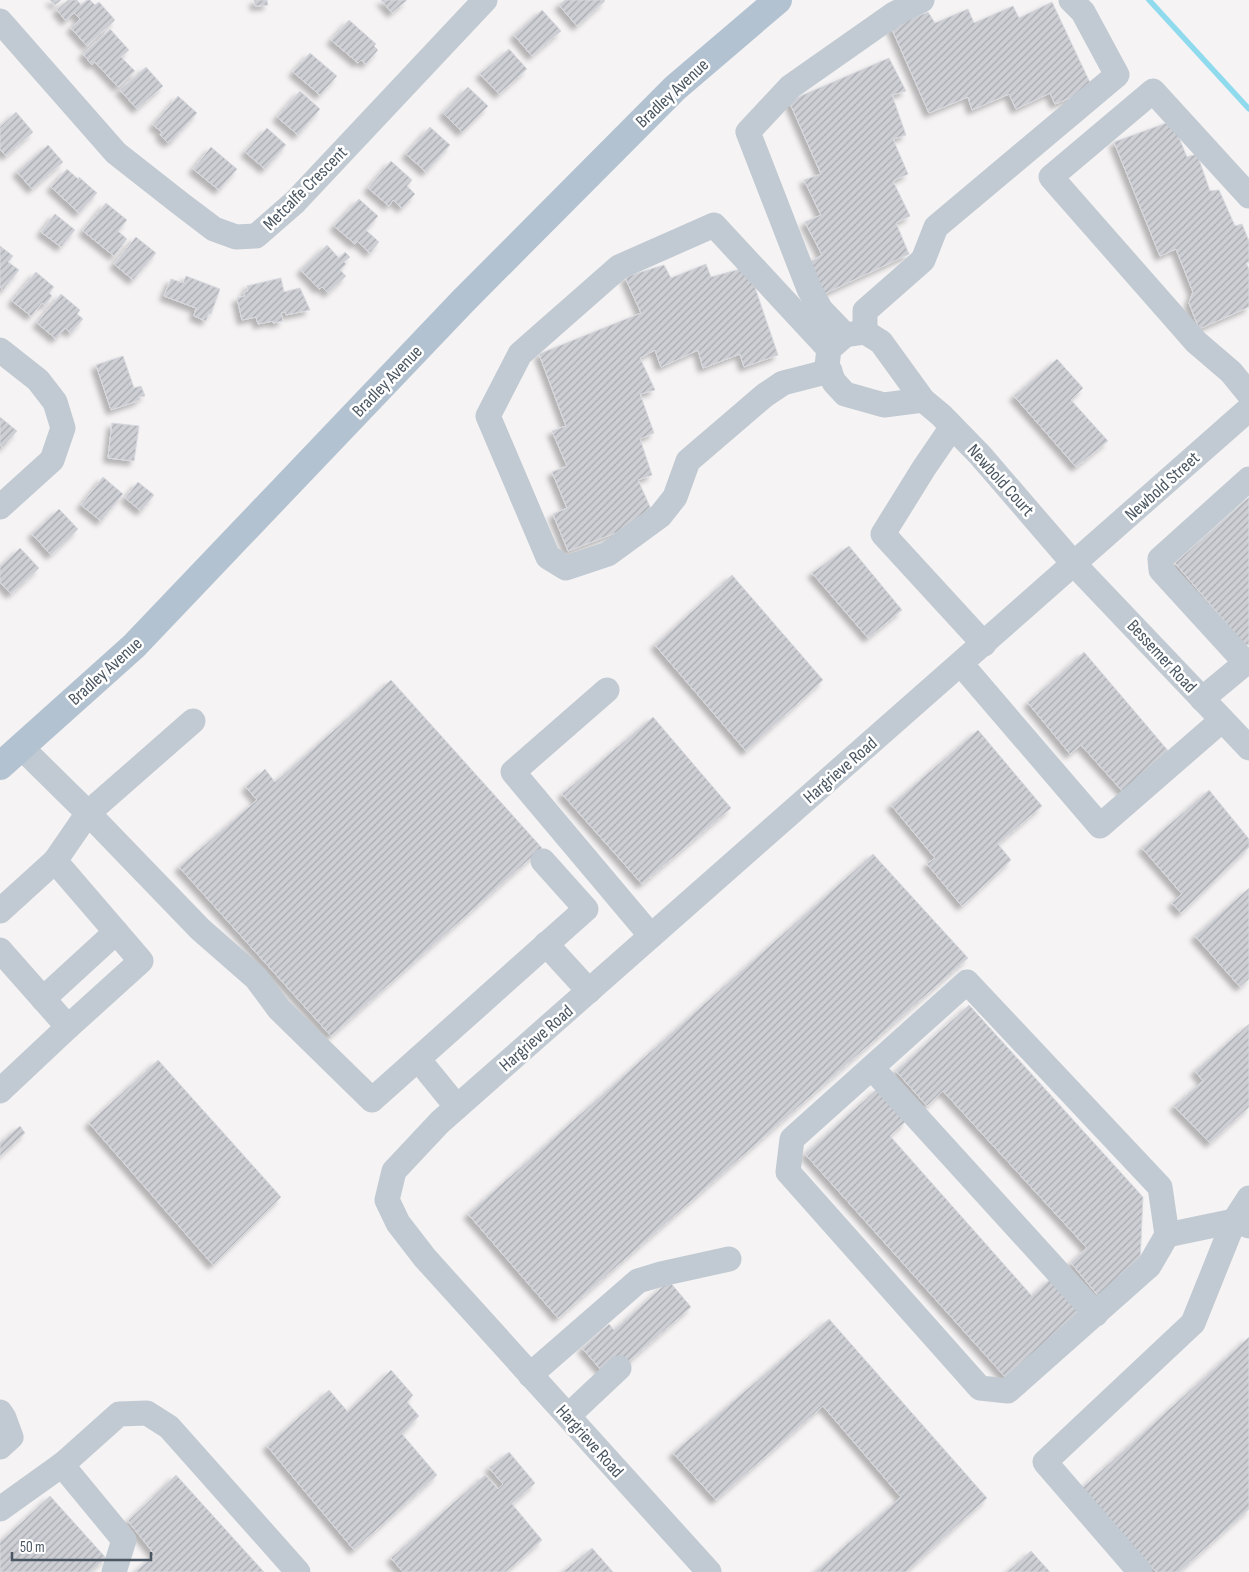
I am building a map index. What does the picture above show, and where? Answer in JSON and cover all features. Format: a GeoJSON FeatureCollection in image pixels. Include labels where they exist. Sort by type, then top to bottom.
{"type":"FeatureCollection","features":[{"type":"Feature","properties":{"kind":"main road","name":"Bradley Avenue"},"geometry":{"type":"LineString","coordinates":[[0,766],[134,646],[464,301],[675,88],[778,0]]}},
{"type":"Feature","properties":{"kind":"street","name":"Metcalfe Crescent"},"geometry":{"type":"LineString","coordinates":[[0,21],[116,153],[214,229],[236,236],[256,236],[295,202],[485,0]]}},
{"type":"Feature","properties":{"kind":"street"},"geometry":{"type":"LineString","coordinates":[[842,347],[809,288],[748,132],[790,86],[894,14],[922,0]]}},
{"type":"Feature","properties":{"kind":"street"},"geometry":{"type":"LineString","coordinates":[[923,400],[884,405],[844,394],[834,382],[842,347],[865,311],[923,260],[936,227],[1117,75],[1082,12],[1071,0]]}},
{"type":"Feature","properties":{"kind":"street"},"geometry":{"type":"LineString","coordinates":[[1249,196],[1153,91],[1051,177],[1196,342],[1232,372],[1249,394]]}},
{"type":"Feature","properties":{"kind":"street"},"geometry":{"type":"LineString","coordinates":[[714,226],[842,347],[765,395],[688,461],[675,497],[660,516],[608,554],[566,568],[548,557],[488,416],[520,354],[619,267],[714,226]]}},
{"type":"Feature","properties":{"kind":"street","name":"Newbold Court"},"geometry":{"type":"LineString","coordinates":[[842,347],[881,342],[923,400],[980,456],[1074,564]]}},
{"type":"Feature","properties":{"kind":"street"},"geometry":{"type":"LineString","coordinates":[[0,350],[38,380],[54,402],[63,428],[52,460],[0,507]]}},
{"type":"Feature","properties":{"kind":"street","name":"Newbold Street"},"geometry":{"type":"LineString","coordinates":[[1074,564],[1249,409]]}},
{"type":"Feature","properties":{"kind":"street"},"geometry":{"type":"LineString","coordinates":[[952,427],[924,468],[884,534],[984,644]]}},
{"type":"Feature","properties":{"kind":"street"},"geometry":{"type":"LineString","coordinates":[[1202,699],[1248,661],[1161,570],[1160,559],[1249,479]]}},
{"type":"Feature","properties":{"kind":"street","name":"Hargrieve Road"},"geometry":{"type":"LineString","coordinates":[[709,1572],[425,1258],[398,1223],[388,1200],[394,1171],[440,1122],[1074,564]]}},
{"type":"Feature","properties":{"kind":"street","name":"Bessemer Road"},"geometry":{"type":"LineString","coordinates":[[1074,564],[1249,748]]}},
{"type":"Feature","properties":{"kind":"street"},"geometry":{"type":"LineString","coordinates":[[961,664],[1100,826],[1222,720]]}},
{"type":"Feature","properties":{"kind":"street"},"geometry":{"type":"LineString","coordinates":[[607,690],[513,772],[651,936]]}},
{"type":"Feature","properties":{"kind":"street"},"geometry":{"type":"LineString","coordinates":[[0,911],[55,861],[88,813],[193,721]]}},
{"type":"Feature","properties":{"kind":"street"},"geometry":{"type":"LineString","coordinates":[[21,747],[200,929],[256,978],[279,1009],[372,1100],[586,909],[543,862]]}},
{"type":"Feature","properties":{"kind":"street"},"geometry":{"type":"LineString","coordinates":[[3,1082],[141,961],[55,861]]}},
{"type":"Feature","properties":{"kind":"street"},"geometry":{"type":"LineString","coordinates":[[43,999],[116,932]]}},
{"type":"Feature","properties":{"kind":"street"},"geometry":{"type":"LineString","coordinates":[[546,944],[589,991]]}},
{"type":"Feature","properties":{"kind":"street"},"geometry":{"type":"LineString","coordinates":[[0,950],[68,1027]]}},
{"type":"Feature","properties":{"kind":"street"},"geometry":{"type":"LineString","coordinates":[[967,982],[1160,1187],[1167,1235],[1149,1266],[1008,1391],[980,1388],[788,1172],[792,1139],[872,1068],[967,982]]}},
{"type":"Feature","properties":{"kind":"street"},"geometry":{"type":"LineString","coordinates":[[418,1060],[458,1107]]}},
{"type":"Feature","properties":{"kind":"street"},"geometry":{"type":"LineString","coordinates":[[872,1068],[1096,1314]]}},
{"type":"Feature","properties":{"kind":"street"},"geometry":{"type":"LineString","coordinates":[[1140,1572],[1045,1462],[1193,1323],[1242,1223],[1249,1198]]}},
{"type":"Feature","properties":{"kind":"street"},"geometry":{"type":"LineString","coordinates":[[1167,1235],[1242,1223]]}},
{"type":"Feature","properties":{"kind":"street"},"geometry":{"type":"LineString","coordinates":[[530,1375],[638,1282],[661,1274],[729,1260]]}},
{"type":"Feature","properties":{"kind":"street"},"geometry":{"type":"LineString","coordinates":[[568,1416],[619,1368]]}},
{"type":"Feature","properties":{"kind":"street"},"geometry":{"type":"LineString","coordinates":[[0,1412],[11,1436],[0,1447]]}},
{"type":"Feature","properties":{"kind":"street"},"geometry":{"type":"LineString","coordinates":[[0,1509],[63,1464],[119,1414],[147,1413],[170,1427],[298,1572]]}},
{"type":"Feature","properties":{"kind":"street"},"geometry":{"type":"LineString","coordinates":[[63,1464],[124,1540],[114,1572]]}},
{"type":"Feature","properties":{"kind":"building"},"geometry":{"type":"Polygon","coordinates":[[[50,0],[61,0],[55,5],[50,0]]]}},
{"type":"Feature","properties":{"kind":"building"},"geometry":{"type":"Polygon","coordinates":[[[68,0],[77,0],[81,5],[87,0],[90,0],[95,5],[99,2],[115,20],[87,46],[71,28],[80,19],[74,13],[66,21],[57,10],[68,0]]]}},
{"type":"Feature","properties":{"kind":"building"},"geometry":{"type":"Polygon","coordinates":[[[254,0],[267,0],[268,5],[255,6],[254,0]]]}},
{"type":"Feature","properties":{"kind":"building"},"geometry":{"type":"Polygon","coordinates":[[[381,0],[407,0],[392,13],[381,0]]]}},
{"type":"Feature","properties":{"kind":"building"},"geometry":{"type":"Polygon","coordinates":[[[565,0],[605,1],[577,26],[559,5],[565,0]]]}},
{"type":"Feature","properties":{"kind":"building"},"geometry":{"type":"Polygon","coordinates":[[[1052,2],[1093,89],[1055,104],[1050,93],[1016,109],[1009,94],[972,110],[968,97],[929,113],[891,27],[928,12],[935,23],[968,9],[974,23],[1013,6],[1019,18],[1052,2]]]}},
{"type":"Feature","properties":{"kind":"building"},"geometry":{"type":"Polygon","coordinates":[[[542,10],[561,31],[532,56],[514,35],[542,10]]]}},
{"type":"Feature","properties":{"kind":"building"},"geometry":{"type":"Polygon","coordinates":[[[349,20],[376,44],[374,46],[378,50],[366,64],[361,60],[358,63],[331,40],[349,20]]]}},
{"type":"Feature","properties":{"kind":"building"},"geometry":{"type":"Polygon","coordinates":[[[110,29],[129,50],[121,57],[135,71],[118,87],[95,62],[92,65],[83,54],[110,29]]]}},
{"type":"Feature","properties":{"kind":"building"},"geometry":{"type":"Polygon","coordinates":[[[509,49],[527,69],[499,94],[480,74],[509,49]]]}},
{"type":"Feature","properties":{"kind":"building"},"geometry":{"type":"Polygon","coordinates":[[[310,53],[337,76],[320,95],[293,72],[310,53]]]}},
{"type":"Feature","properties":{"kind":"building"},"geometry":{"type":"Polygon","coordinates":[[[889,58],[906,91],[892,95],[906,135],[893,139],[908,174],[893,181],[910,216],[896,223],[909,254],[824,294],[810,262],[822,255],[805,222],[821,215],[804,180],[821,174],[789,101],[889,58]]]}},
{"type":"Feature","properties":{"kind":"building"},"geometry":{"type":"Polygon","coordinates":[[[146,67],[163,86],[137,109],[120,90],[146,67]]]}},
{"type":"Feature","properties":{"kind":"building"},"geometry":{"type":"Polygon","coordinates":[[[468,87],[488,106],[462,132],[443,113],[468,87]]]}},
{"type":"Feature","properties":{"kind":"building"},"geometry":{"type":"Polygon","coordinates":[[[300,91],[320,109],[298,135],[277,117],[300,91]]]}},
{"type":"Feature","properties":{"kind":"building"},"geometry":{"type":"Polygon","coordinates":[[[178,96],[197,113],[168,143],[160,135],[162,132],[153,125],[178,96]]]}},
{"type":"Feature","properties":{"kind":"building"},"geometry":{"type":"Polygon","coordinates":[[[16,112],[33,132],[6,156],[0,149],[0,127],[16,112]]]}},
{"type":"Feature","properties":{"kind":"building"},"geometry":{"type":"Polygon","coordinates":[[[1172,121],[1187,157],[1197,154],[1210,191],[1219,190],[1235,226],[1242,224],[1249,241],[1249,262],[1246,263],[1249,269],[1249,307],[1199,329],[1189,303],[1193,292],[1176,249],[1160,256],[1114,142],[1172,121]]]}},
{"type":"Feature","properties":{"kind":"building"},"geometry":{"type":"Polygon","coordinates":[[[430,127],[450,145],[426,172],[406,154],[430,127]]]}},
{"type":"Feature","properties":{"kind":"building"},"geometry":{"type":"Polygon","coordinates":[[[267,128],[286,145],[265,169],[245,152],[267,128]]]}},
{"type":"Feature","properties":{"kind":"building"},"geometry":{"type":"Polygon","coordinates":[[[48,145],[63,162],[32,189],[17,172],[48,145]]]}},
{"type":"Feature","properties":{"kind":"building"},"geometry":{"type":"Polygon","coordinates":[[[211,147],[237,169],[219,190],[193,169],[211,147]]]}},
{"type":"Feature","properties":{"kind":"building"},"geometry":{"type":"Polygon","coordinates":[[[391,161],[412,180],[407,186],[415,194],[402,208],[393,200],[389,206],[368,188],[391,161]]]}},
{"type":"Feature","properties":{"kind":"building"},"geometry":{"type":"Polygon","coordinates":[[[67,169],[97,193],[79,213],[51,187],[67,169]]]}},
{"type":"Feature","properties":{"kind":"building"},"geometry":{"type":"Polygon","coordinates":[[[359,199],[378,216],[366,230],[379,242],[370,253],[357,241],[355,244],[334,226],[359,199]]]}},
{"type":"Feature","properties":{"kind":"building"},"geometry":{"type":"Polygon","coordinates":[[[106,203],[127,220],[118,231],[127,239],[114,256],[83,231],[106,203]]]}},
{"type":"Feature","properties":{"kind":"building"},"geometry":{"type":"Polygon","coordinates":[[[55,214],[75,230],[61,247],[41,232],[55,214]]]}},
{"type":"Feature","properties":{"kind":"building"},"geometry":{"type":"Polygon","coordinates":[[[136,237],[156,253],[133,280],[114,264],[136,237]]]}},
{"type":"Feature","properties":{"kind":"building"},"geometry":{"type":"Polygon","coordinates":[[[327,245],[339,258],[345,252],[350,257],[344,262],[346,264],[340,270],[346,276],[328,293],[322,287],[319,289],[301,270],[327,245]]]}},
{"type":"Feature","properties":{"kind":"building"},"geometry":{"type":"Polygon","coordinates":[[[0,246],[13,256],[8,262],[19,270],[3,290],[0,287],[0,246]]]}},
{"type":"Feature","properties":{"kind":"building"},"geometry":{"type":"Polygon","coordinates":[[[706,264],[711,277],[748,267],[778,355],[744,367],[740,354],[703,368],[698,350],[661,367],[655,350],[640,358],[655,390],[640,394],[654,433],[640,439],[652,475],[638,480],[655,518],[568,551],[553,514],[567,508],[552,472],[567,466],[552,431],[566,426],[539,354],[641,313],[625,277],[664,265],[671,278],[706,264]]]}},
{"type":"Feature","properties":{"kind":"building"},"geometry":{"type":"Polygon","coordinates":[[[36,272],[54,287],[49,293],[52,296],[45,305],[42,303],[31,316],[12,301],[36,272]]]}},
{"type":"Feature","properties":{"kind":"building"},"geometry":{"type":"Polygon","coordinates":[[[186,276],[220,289],[211,314],[209,313],[206,321],[194,316],[196,308],[164,296],[171,279],[183,283],[186,276]]]}},
{"type":"Feature","properties":{"kind":"building"},"geometry":{"type":"Polygon","coordinates":[[[281,278],[284,292],[300,288],[310,310],[286,315],[286,312],[281,313],[283,321],[273,323],[273,321],[258,324],[256,317],[242,320],[237,298],[245,296],[244,292],[248,291],[247,286],[281,278]]]}},
{"type":"Feature","properties":{"kind":"building"},"geometry":{"type":"Polygon","coordinates":[[[61,294],[80,310],[77,314],[83,319],[71,333],[65,328],[56,339],[37,323],[61,294]]]}},
{"type":"Feature","properties":{"kind":"building"},"geometry":{"type":"Polygon","coordinates":[[[123,356],[134,388],[141,386],[145,396],[139,397],[140,400],[111,410],[96,365],[123,356]]]}},
{"type":"Feature","properties":{"kind":"building"},"geometry":{"type":"Polygon","coordinates":[[[1057,359],[1083,388],[1071,400],[1108,441],[1076,467],[1014,396],[1057,359]]]}},
{"type":"Feature","properties":{"kind":"building"},"geometry":{"type":"Polygon","coordinates":[[[0,417],[17,431],[3,447],[0,445],[0,417]]]}},
{"type":"Feature","properties":{"kind":"building"},"geometry":{"type":"Polygon","coordinates":[[[112,423],[139,426],[134,461],[108,458],[112,423]]]}},
{"type":"Feature","properties":{"kind":"building"},"geometry":{"type":"Polygon","coordinates":[[[103,477],[123,494],[101,521],[81,505],[103,477]]]}},
{"type":"Feature","properties":{"kind":"building"},"geometry":{"type":"Polygon","coordinates":[[[138,482],[154,495],[141,511],[125,498],[138,482]]]}},
{"type":"Feature","properties":{"kind":"building"},"geometry":{"type":"Polygon","coordinates":[[[1249,497],[1249,645],[1245,645],[1175,563],[1249,497]]]}},
{"type":"Feature","properties":{"kind":"building"},"geometry":{"type":"Polygon","coordinates":[[[59,509],[78,529],[51,555],[32,534],[59,509]]]}},
{"type":"Feature","properties":{"kind":"building"},"geometry":{"type":"Polygon","coordinates":[[[849,546],[902,610],[868,638],[812,573],[849,546]]]}},
{"type":"Feature","properties":{"kind":"building"},"geometry":{"type":"Polygon","coordinates":[[[20,548],[39,568],[11,594],[0,582],[0,567],[20,548]]]}},
{"type":"Feature","properties":{"kind":"building"},"geometry":{"type":"Polygon","coordinates":[[[732,575],[823,680],[746,751],[655,645],[732,575]]]}},
{"type":"Feature","properties":{"kind":"building"},"geometry":{"type":"Polygon","coordinates":[[[1084,652],[1170,753],[1124,793],[1081,745],[1070,754],[1028,703],[1084,652]]]}},
{"type":"Feature","properties":{"kind":"building"},"geometry":{"type":"Polygon","coordinates":[[[391,680],[542,848],[331,1036],[179,867],[257,800],[246,787],[265,769],[275,782],[391,680]]]}},
{"type":"Feature","properties":{"kind":"building"},"geometry":{"type":"Polygon","coordinates":[[[653,717],[731,808],[642,884],[562,794],[653,717]]]}},
{"type":"Feature","properties":{"kind":"building"},"geometry":{"type":"Polygon","coordinates":[[[978,730],[1042,806],[998,844],[1011,860],[962,906],[927,864],[935,858],[891,805],[978,730]]]}},
{"type":"Feature","properties":{"kind":"building"},"geometry":{"type":"Polygon","coordinates":[[[1209,790],[1249,839],[1249,847],[1181,913],[1172,903],[1182,894],[1142,848],[1209,790]]]}},
{"type":"Feature","properties":{"kind":"building"},"geometry":{"type":"Polygon","coordinates":[[[873,854],[968,958],[558,1318],[468,1214],[873,854]]]}},
{"type":"Feature","properties":{"kind":"building"},"geometry":{"type":"Polygon","coordinates":[[[1249,888],[1249,979],[1240,987],[1195,936],[1249,888]]]}},
{"type":"Feature","properties":{"kind":"building"},"geometry":{"type":"Polygon","coordinates":[[[969,1005],[1143,1197],[1140,1262],[1100,1298],[1071,1263],[1087,1248],[943,1091],[927,1106],[896,1071],[969,1005]]]}},
{"type":"Feature","properties":{"kind":"building"},"geometry":{"type":"Polygon","coordinates":[[[1249,1024],[1249,1107],[1210,1143],[1174,1106],[1203,1081],[1195,1071],[1249,1024]]]}},
{"type":"Feature","properties":{"kind":"building"},"geometry":{"type":"Polygon","coordinates":[[[158,1060],[281,1197],[213,1265],[89,1123],[158,1060]]]}},
{"type":"Feature","properties":{"kind":"building"},"geometry":{"type":"Polygon","coordinates":[[[878,1088],[906,1121],[890,1136],[1032,1296],[1051,1278],[1081,1311],[1006,1378],[805,1154],[878,1088]]]}},
{"type":"Feature","properties":{"kind":"building"},"geometry":{"type":"Polygon","coordinates":[[[20,1126],[25,1133],[0,1156],[0,1143],[20,1126]]]}},
{"type":"Feature","properties":{"kind":"building"},"geometry":{"type":"Polygon","coordinates":[[[669,1281],[691,1307],[625,1365],[602,1371],[582,1348],[609,1324],[614,1330],[669,1281]]]}},
{"type":"Feature","properties":{"kind":"building"},"geometry":{"type":"Polygon","coordinates":[[[829,1319],[987,1498],[906,1572],[815,1572],[901,1497],[823,1406],[716,1500],[673,1453],[829,1319]]]}},
{"type":"Feature","properties":{"kind":"building"},"geometry":{"type":"Polygon","coordinates":[[[1249,1337],[1249,1509],[1179,1572],[1156,1572],[1082,1488],[1249,1337]]]}},
{"type":"Feature","properties":{"kind":"building"},"geometry":{"type":"Polygon","coordinates":[[[391,1370],[413,1395],[407,1402],[419,1416],[402,1434],[437,1475],[354,1550],[267,1446],[329,1390],[348,1412],[391,1370]]]}},
{"type":"Feature","properties":{"kind":"building"},"geometry":{"type":"Polygon","coordinates":[[[509,1452],[535,1483],[512,1504],[542,1540],[506,1572],[403,1572],[391,1558],[485,1475],[498,1489],[503,1484],[489,1468],[509,1452]]]}},
{"type":"Feature","properties":{"kind":"building"},"geometry":{"type":"Polygon","coordinates":[[[176,1475],[264,1572],[135,1572],[155,1555],[128,1521],[176,1475]]]}},
{"type":"Feature","properties":{"kind":"building"},"geometry":{"type":"Polygon","coordinates":[[[50,1496],[106,1558],[90,1572],[0,1572],[0,1542],[50,1496]]]}},
{"type":"Feature","properties":{"kind":"building"},"geometry":{"type":"Polygon","coordinates":[[[592,1548],[613,1572],[563,1572],[592,1548]]]}},
{"type":"Feature","properties":{"kind":"building"},"geometry":{"type":"Polygon","coordinates":[[[1031,1551],[1050,1572],[1007,1572],[1031,1551]]]}},
{"type":"Feature","properties":{"kind":"waterway"},"geometry":{"type":"LineString","coordinates":[[1149,0],[1249,109]]}}]}
